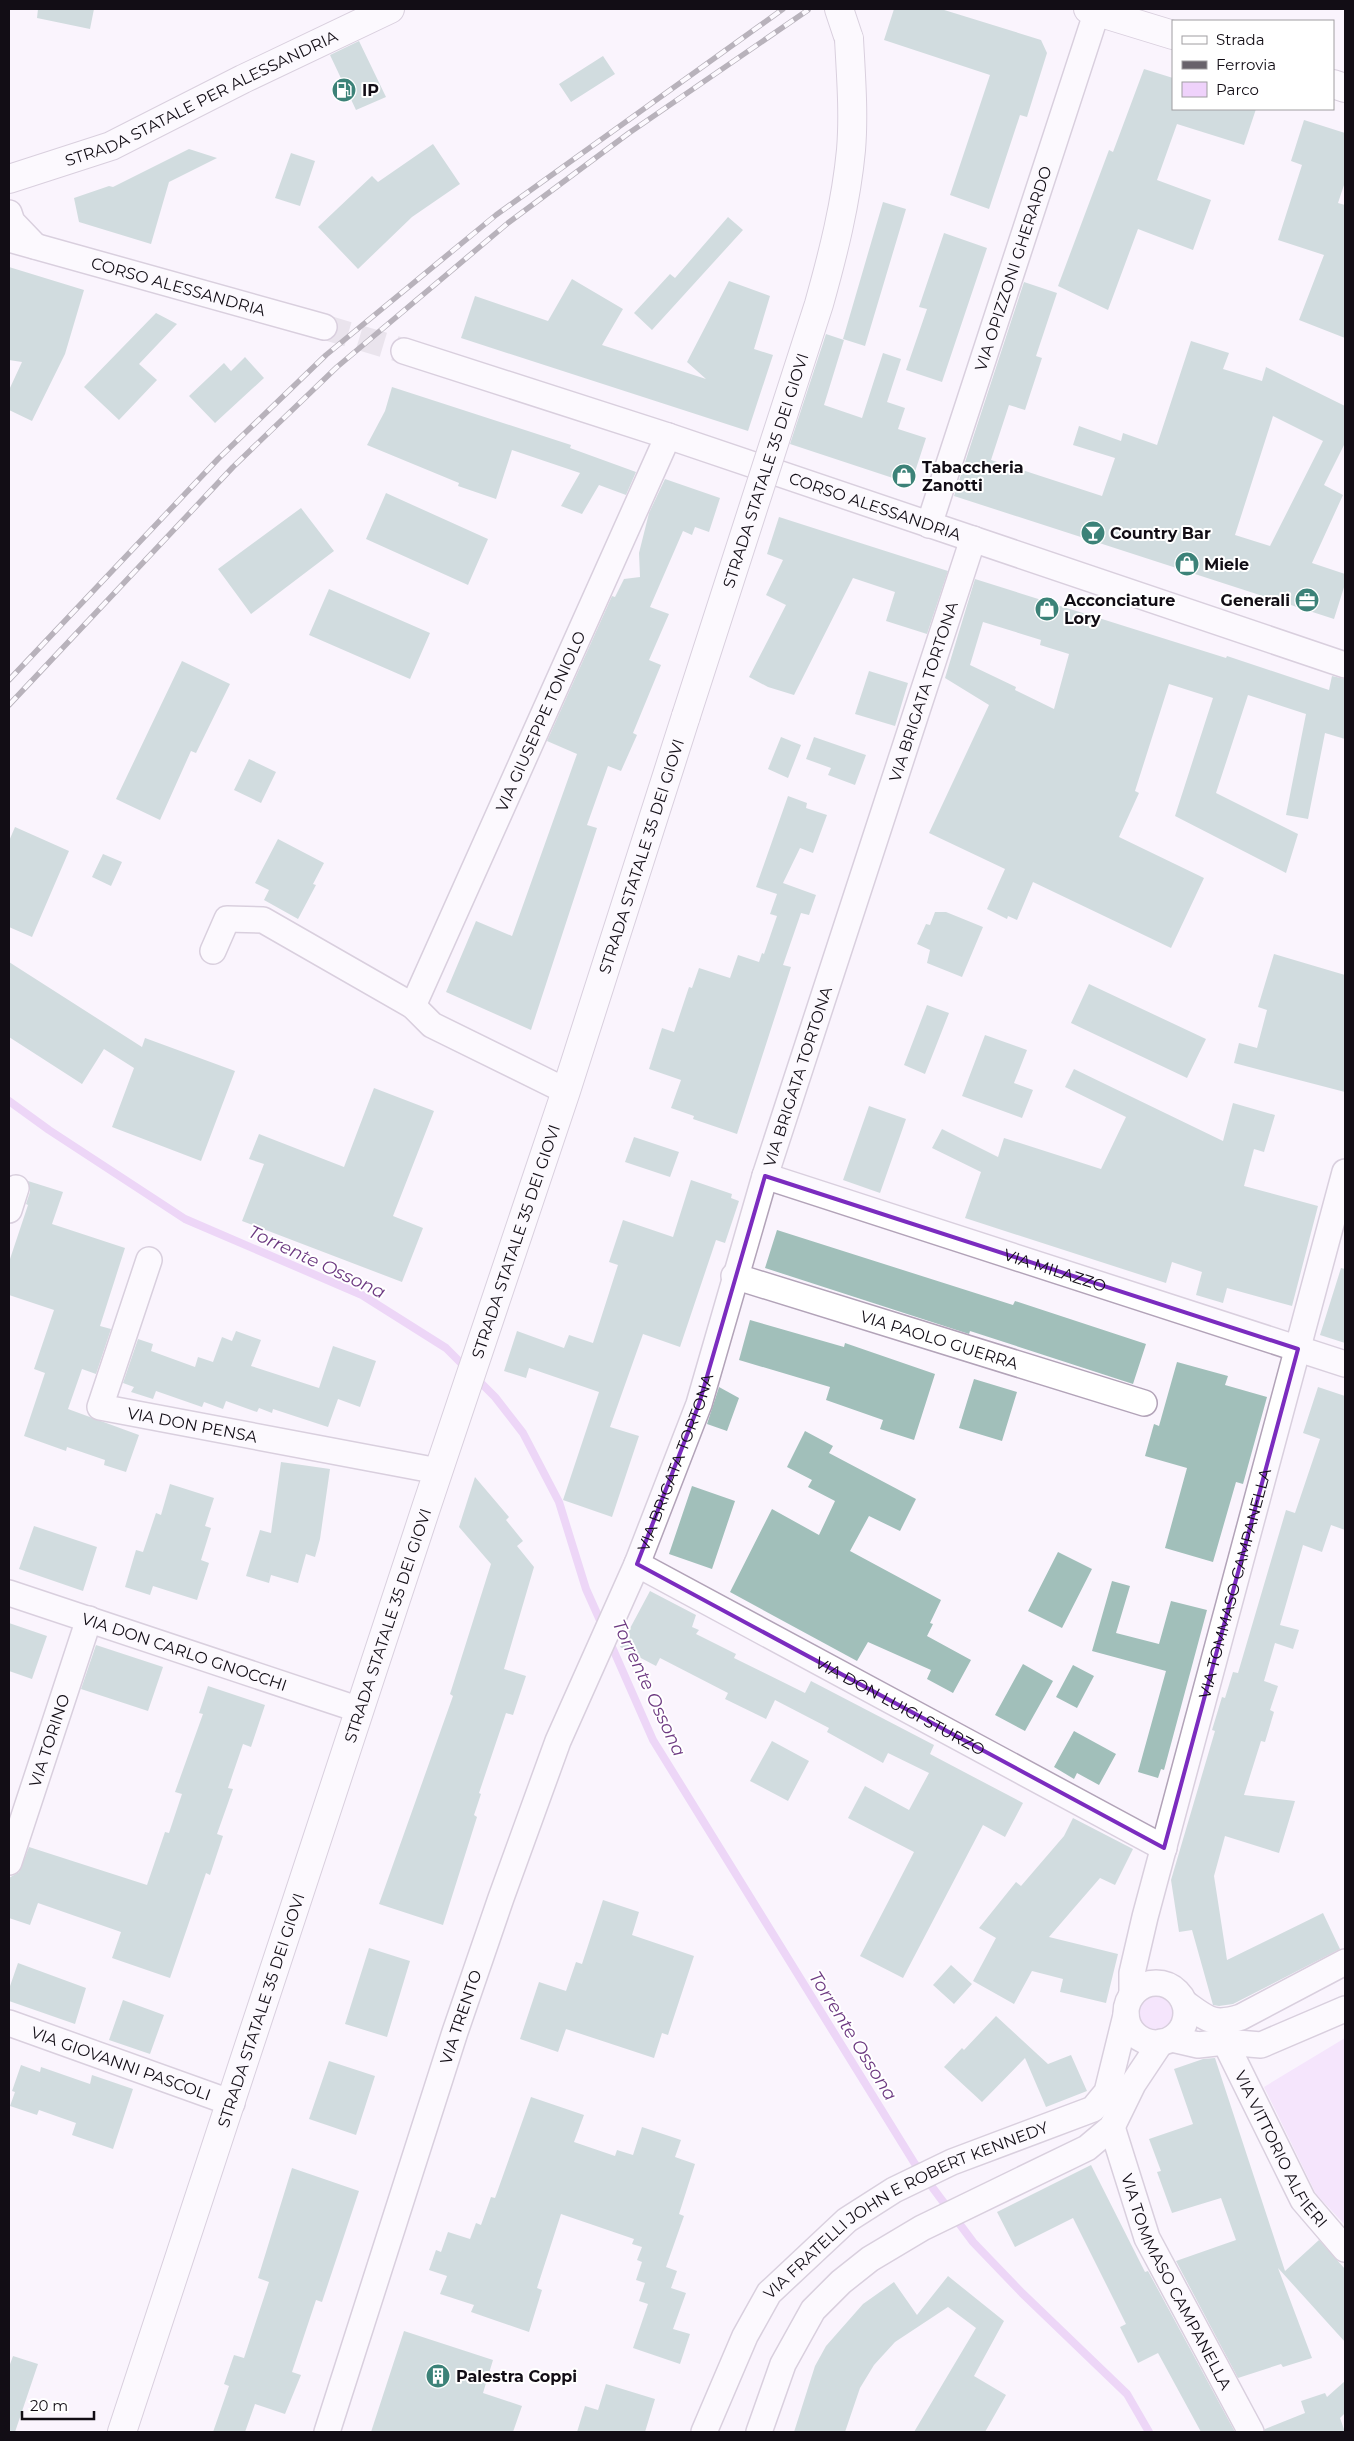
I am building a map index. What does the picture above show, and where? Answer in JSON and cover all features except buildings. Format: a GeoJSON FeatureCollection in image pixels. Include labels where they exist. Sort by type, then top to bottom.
{"type":"FeatureCollection","features":[{"type":"Feature","properties":{"kind":"main road","name":"STRADA STATALE PER ALESSANDRIA"},"geometry":{"type":"LineString","coordinates":[[9,180],[111,146],[242,79],[390,9]]}},
{"type":"Feature","properties":{"kind":"main road","name":"STRADA STATALE 35 DEI GIOVI"},"geometry":{"type":"LineString","coordinates":[[839,9],[849,39]]}},
{"type":"Feature","properties":{"kind":"main road","name":"STRADA STATALE 35 DEI GIOVI"},"geometry":{"type":"LineString","coordinates":[[122,2432],[232,2103],[438,1471],[566,1091],[818,304],[836,244],[846,191],[851,150],[852,111],[849,39],[853,9]]}},
{"type":"Feature","properties":{"kind":"main road"},"geometry":{"type":"LineString","coordinates":[[1093,10],[1172,35]]}},
{"type":"Feature","properties":{"kind":"street","name":"VIA OPIZZONI GHERARDO"},"geometry":{"type":"LineString","coordinates":[[929,525],[1093,10]]}},
{"type":"Feature","properties":{"kind":"street"},"geometry":{"type":"LineString","coordinates":[[9,213],[12,222],[35,246]]}},
{"type":"Feature","properties":{"kind":"street","name":"CORSO ALESSANDRIA"},"geometry":{"type":"LineString","coordinates":[[9,239],[324,327]]}},
{"type":"Feature","properties":{"kind":"street","name":"CORSO ALESSANDRIA"},"geometry":{"type":"LineString","coordinates":[[404,351],[668,436],[1345,664]]}},
{"type":"Feature","properties":{"kind":"street","name":"VIA GIUSEPPE TONIOLO"},"geometry":{"type":"LineString","coordinates":[[413,1006],[668,436]]}},
{"type":"Feature","properties":{"kind":"street","name":"VIA BRIGATA TORTONA"},"geometry":{"type":"LineString","coordinates":[[615,1610],[637,1564],[699,1404],[734,1276],[765,1176],[973,539]]}},
{"type":"Feature","properties":{"kind":"street"},"geometry":{"type":"LineString","coordinates":[[213,952],[227,919],[263,920],[413,1006],[432,1025],[566,1091]]}},
{"type":"Feature","properties":{"kind":"street","name":"VIA TOMMASO CAMPANELLA"},"geometry":{"type":"LineString","coordinates":[[1129,2005],[1132,1973],[1164,1848],[1345,1172]]}},
{"type":"Feature","properties":{"kind":"street","name":"VIA MILAZZO"},"geometry":{"type":"LineString","coordinates":[[765,1176],[1345,1364]]}},
{"type":"Feature","properties":{"kind":"street","name":"VIA DON PENSA"},"geometry":{"type":"LineString","coordinates":[[149,1260],[100,1407],[438,1471]]}},
{"type":"Feature","properties":{"kind":"street","name":"VIA PAOLO GUERRA"},"geometry":{"type":"LineString","coordinates":[[734,1276],[1144,1403]]}},
{"type":"Feature","properties":{"kind":"street","name":"VIA DON LUIGI STURZO"},"geometry":{"type":"LineString","coordinates":[[637,1564],[1164,1848]]}},
{"type":"Feature","properties":{"kind":"street","name":"VIA DON CARLO GNOCCHI"},"geometry":{"type":"LineString","coordinates":[[9,1593],[360,1710]]}},
{"type":"Feature","properties":{"kind":"street","name":"VIA TRENTO"},"geometry":{"type":"LineString","coordinates":[[328,2432],[455,2032],[558,1741],[615,1610]]}},
{"type":"Feature","properties":{"kind":"street","name":"VIA TORINO"},"geometry":{"type":"LineString","coordinates":[[9,1862],[89,1619]]}},
{"type":"Feature","properties":{"kind":"street"},"geometry":{"type":"LineString","coordinates":[[1345,1962],[1240,2017],[1224,2022],[1206,2018],[1185,2003],[1176,1989],[1160,1983],[1144,1984],[1129,2005],[1130,2027],[1138,2036],[1149,2042],[1166,2040],[1198,2045],[1225,2042],[1260,2045],[1345,2009]]}},
{"type":"Feature","properties":{"kind":"street","name":"VIA FRATELLI JOHN E ROBERT KENNEDY"},"geometry":{"type":"LineString","coordinates":[[760,2432],[783,2364],[813,2310],[841,2282],[870,2260],[922,2228],[1087,2148],[1112,2126],[1132,2084],[1166,2040],[1182,2029],[1186,2016],[1185,2003]]}},
{"type":"Feature","properties":{"kind":"street","name":"VIA FRATELLI JOHN E ROBERT KENNEDY"},"geometry":{"type":"LineString","coordinates":[[704,2432],[745,2336],[769,2293],[847,2220],[894,2190],[952,2162],[1093,2109],[1107,2092],[1129,2005]]}},
{"type":"Feature","properties":{"kind":"street","name":"VIA GIOVANNI PASCOLI"},"geometry":{"type":"LineString","coordinates":[[9,2023],[232,2103]]}},
{"type":"Feature","properties":{"kind":"street","name":"VIA VITTORIO ALFIERI"},"geometry":{"type":"LineString","coordinates":[[1225,2042],[1303,2200],[1345,2249]]}},
{"type":"Feature","properties":{"kind":"street","name":"VIA TOMMASO CAMPANELLA"},"geometry":{"type":"LineString","coordinates":[[1112,2126],[1147,2238],[1251,2432]]}},
{"type":"Feature","properties":{"kind":"highlighted area"},"geometry":{"type":"Polygon","coordinates":[[[765,1176],[1298,1349],[1164,1848],[637,1564],[699,1404],[765,1176]]]}},
{"type":"Feature","properties":{"kind":"green space"},"geometry":{"type":"Polygon","coordinates":[[[1156,1993],[1170,1998],[1175,2012],[1170,2026],[1156,2031],[1142,2026],[1137,2012],[1142,1998],[1156,1993]]]}},
{"type":"Feature","properties":{"kind":"green space"},"geometry":{"type":"Polygon","coordinates":[[[1345,2038],[1345,2225],[1316,2194],[1264,2087],[1345,2038]]]}},
{"type":"Feature","properties":{"kind":"waterway","name":"Torrente Ossona"},"geometry":{"type":"LineString","coordinates":[[9,1101],[49,1130],[185,1219],[362,1295],[446,1348],[466,1368]]}},
{"type":"Feature","properties":{"kind":"waterway","name":"Torrente Ossona"},"geometry":{"type":"LineString","coordinates":[[476,1378],[495,1397],[523,1433],[559,1502],[586,1589],[603,1627]]}},
{"type":"Feature","properties":{"kind":"waterway","name":"Torrente Ossona"},"geometry":{"type":"LineString","coordinates":[[609,1640],[653,1740],[915,2164],[973,2242],[1022,2293],[1127,2394],[1149,2432]]}},
{"type":"Feature","properties":{"kind":"tunnel"},"geometry":{"type":"LineString","coordinates":[[324,327],[404,351]]}},
{"type":"Feature","properties":{"kind":"railway"},"geometry":{"type":"LineString","coordinates":[[9,680],[218,459],[326,355],[496,215],[783,9]]}},
{"type":"Feature","properties":{"kind":"railway"},"geometry":{"type":"LineString","coordinates":[[9,705],[233,467],[337,367],[508,223],[629,133],[808,10]]}},
{"type":"Feature","properties":{"kind":"place","name":"IP"},"geometry":{"type":"Point","coordinates":[344,90]}},
{"type":"Feature","properties":{"kind":"place","name":"Tabaccheria Zanotti"},"geometry":{"type":"Point","coordinates":[904,476]}},
{"type":"Feature","properties":{"kind":"place","name":"Country Bar"},"geometry":{"type":"Point","coordinates":[1093,533]}},
{"type":"Feature","properties":{"kind":"place","name":"Miele"},"geometry":{"type":"Point","coordinates":[1187,564]}},
{"type":"Feature","properties":{"kind":"place","name":"Generali"},"geometry":{"type":"Point","coordinates":[1307,600]}},
{"type":"Feature","properties":{"kind":"place","name":"Acconciature Lory"},"geometry":{"type":"Point","coordinates":[1047,609]}},
{"type":"Feature","properties":{"kind":"place","name":"Palestra Coppi"},"geometry":{"type":"Point","coordinates":[438,2376]}}]}
